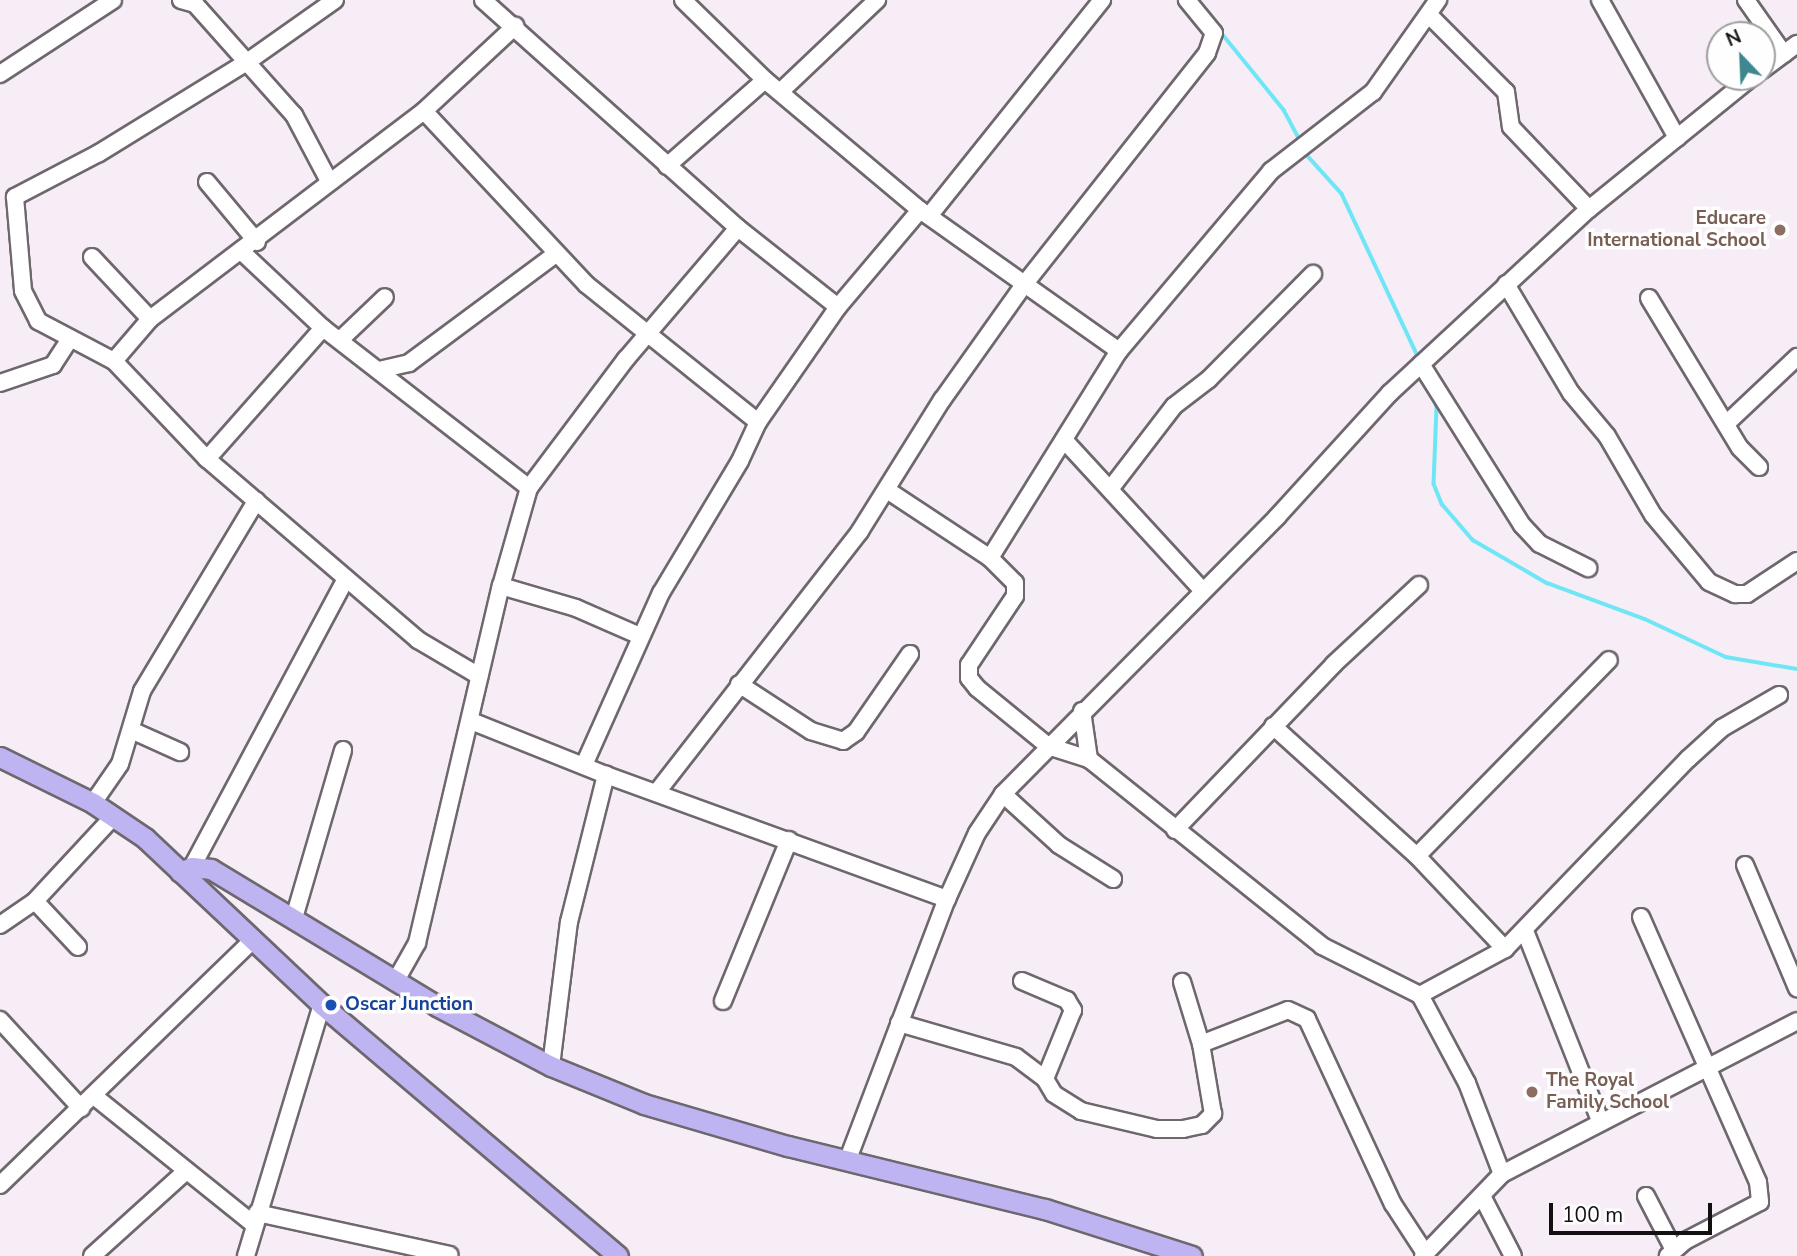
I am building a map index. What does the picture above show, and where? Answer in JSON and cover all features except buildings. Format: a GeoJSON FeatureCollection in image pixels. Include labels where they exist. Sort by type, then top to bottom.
{"type":"FeatureCollection","features":[{"type":"Feature","properties":{"kind":"main road"},"geometry":{"type":"LineString","coordinates":[[0,757],[93,803],[186,869],[251,941],[322,1005],[618,1256]]}},
{"type":"Feature","properties":{"kind":"main road"},"geometry":{"type":"LineString","coordinates":[[186,869],[211,869],[395,982],[551,1066],[644,1104],[1045,1209],[1192,1256]]}},
{"type":"Feature","properties":{"kind":"street"},"geometry":{"type":"LineString","coordinates":[[0,74],[93,5],[113,0]]}},
{"type":"Feature","properties":{"kind":"street"},"geometry":{"type":"LineString","coordinates":[[181,0],[195,4],[305,129],[329,181]]}},
{"type":"Feature","properties":{"kind":"street"},"geometry":{"type":"LineString","coordinates":[[335,0],[247,62],[99,153],[15,197],[17,256],[26,300],[38,321],[114,361],[207,459],[418,640],[479,676]]}},
{"type":"Feature","properties":{"kind":"street"},"geometry":{"type":"LineString","coordinates":[[483,0],[738,228],[838,307]]}},
{"type":"Feature","properties":{"kind":"street"},"geometry":{"type":"LineString","coordinates":[[684,0],[765,80],[924,213],[1023,286],[1119,351]]}},
{"type":"Feature","properties":{"kind":"street"},"geometry":{"type":"LineString","coordinates":[[780,92],[877,0]]}},
{"type":"Feature","properties":{"kind":"street"},"geometry":{"type":"LineString","coordinates":[[584,765],[640,636],[681,555],[740,461],[758,422],[838,307],[924,213],[1102,0]]}},
{"type":"Feature","properties":{"kind":"street"},"geometry":{"type":"LineString","coordinates":[[657,792],[860,531],[942,400],[1023,286],[1207,53],[1214,33],[1187,0]]}},
{"type":"Feature","properties":{"kind":"street"},"geometry":{"type":"LineString","coordinates":[[990,558],[1119,351],[1271,171],[1373,92],[1438,0]]}},
{"type":"Feature","properties":{"kind":"street"},"geometry":{"type":"LineString","coordinates":[[1600,0],[1677,138]]}},
{"type":"Feature","properties":{"kind":"street"},"geometry":{"type":"LineString","coordinates":[[1746,0],[1791,49],[1776,60]]}},
{"type":"Feature","properties":{"kind":"street"},"geometry":{"type":"LineString","coordinates":[[1429,15],[1506,92],[1511,127],[1589,209]]}},
{"type":"Feature","properties":{"kind":"street"},"geometry":{"type":"LineString","coordinates":[[114,361],[150,320],[257,242],[329,181],[424,111],[515,26]]}},
{"type":"Feature","properties":{"kind":"street"},"geometry":{"type":"LineString","coordinates":[[667,166],[765,80]]}},
{"type":"Feature","properties":{"kind":"street"},"geometry":{"type":"LineString","coordinates":[[848,1159],[947,899],[977,833],[1003,794],[1201,589],[1277,517],[1421,364],[1589,209],[1735,91]]}},
{"type":"Feature","properties":{"kind":"street"},"geometry":{"type":"LineString","coordinates":[[424,111],[556,254],[647,335],[758,422]]}},
{"type":"Feature","properties":{"kind":"street"},"geometry":{"type":"LineString","coordinates":[[207,181],[257,242]]}},
{"type":"Feature","properties":{"kind":"street"},"geometry":{"type":"LineString","coordinates":[[395,982],[417,943],[501,586],[529,488],[647,335],[738,228]]}},
{"type":"Feature","properties":{"kind":"street"},"geometry":{"type":"LineString","coordinates":[[242,252],[323,328],[529,488]]}},
{"type":"Feature","properties":{"kind":"street"},"geometry":{"type":"LineString","coordinates":[[379,370],[409,363],[556,254]]}},
{"type":"Feature","properties":{"kind":"street"},"geometry":{"type":"LineString","coordinates":[[92,257],[150,320]]}},
{"type":"Feature","properties":{"kind":"street"},"geometry":{"type":"LineString","coordinates":[[1111,488],[1174,406],[1209,379],[1313,274]]}},
{"type":"Feature","properties":{"kind":"street"},"geometry":{"type":"LineString","coordinates":[[1506,284],[1571,393],[1607,436],[1653,515],[1709,582],[1735,594],[1747,594],[1797,561]]}},
{"type":"Feature","properties":{"kind":"street"},"geometry":{"type":"LineString","coordinates":[[340,340],[385,297]]}},
{"type":"Feature","properties":{"kind":"street"},"geometry":{"type":"LineString","coordinates":[[1649,298],[1726,424],[1759,467]]}},
{"type":"Feature","properties":{"kind":"street"},"geometry":{"type":"LineString","coordinates":[[207,459],[323,328]]}},
{"type":"Feature","properties":{"kind":"street"},"geometry":{"type":"LineString","coordinates":[[0,383],[53,365],[70,339]]}},
{"type":"Feature","properties":{"kind":"street"},"geometry":{"type":"LineString","coordinates":[[1726,424],[1797,357]]}},
{"type":"Feature","properties":{"kind":"street"},"geometry":{"type":"LineString","coordinates":[[406,391],[409,363]]}},
{"type":"Feature","properties":{"kind":"street"},"geometry":{"type":"LineString","coordinates":[[1421,364],[1522,525],[1540,544],[1588,568]]}},
{"type":"Feature","properties":{"kind":"street"},"geometry":{"type":"LineString","coordinates":[[1065,441],[1201,589]]}},
{"type":"Feature","properties":{"kind":"street"},"geometry":{"type":"LineString","coordinates":[[887,490],[990,558],[1015,583],[1016,592],[969,665],[969,678],[1048,746],[1089,759],[1322,946],[1420,995],[1430,1007],[1467,1083],[1502,1174]]}},
{"type":"Feature","properties":{"kind":"street"},"geometry":{"type":"LineString","coordinates":[[93,803],[120,764],[142,691],[256,501]]}},
{"type":"Feature","properties":{"kind":"street"},"geometry":{"type":"LineString","coordinates":[[186,869],[346,578]]}},
{"type":"Feature","properties":{"kind":"street"},"geometry":{"type":"LineString","coordinates":[[1175,830],[1273,726],[1419,585]]}},
{"type":"Feature","properties":{"kind":"street"},"geometry":{"type":"LineString","coordinates":[[501,586],[576,608],[640,636]]}},
{"type":"Feature","properties":{"kind":"street"},"geometry":{"type":"LineString","coordinates":[[739,684],[811,731],[844,741],[856,732],[910,654]]}},
{"type":"Feature","properties":{"kind":"street"},"geometry":{"type":"LineString","coordinates":[[1417,856],[1609,660]]}},
{"type":"Feature","properties":{"kind":"street"},"geometry":{"type":"LineString","coordinates":[[1420,995],[1505,949],[1697,751],[1722,728],[1779,695]]}},
{"type":"Feature","properties":{"kind":"street"},"geometry":{"type":"LineString","coordinates":[[1082,711],[1089,759]]}},
{"type":"Feature","properties":{"kind":"street"},"geometry":{"type":"LineString","coordinates":[[471,721],[607,775],[947,899]]}},
{"type":"Feature","properties":{"kind":"street"},"geometry":{"type":"LineString","coordinates":[[1273,726],[1417,856],[1505,949]]}},
{"type":"Feature","properties":{"kind":"street"},"geometry":{"type":"LineString","coordinates":[[131,730],[180,752]]}},
{"type":"Feature","properties":{"kind":"street"},"geometry":{"type":"LineString","coordinates":[[294,918],[343,750]]}},
{"type":"Feature","properties":{"kind":"street"},"geometry":{"type":"LineString","coordinates":[[551,1066],[572,909],[607,775]]}},
{"type":"Feature","properties":{"kind":"street"},"geometry":{"type":"LineString","coordinates":[[1003,794],[1059,845],[1113,879]]}},
{"type":"Feature","properties":{"kind":"street"},"geometry":{"type":"LineString","coordinates":[[0,926],[35,901],[114,816]]}},
{"type":"Feature","properties":{"kind":"street"},"geometry":{"type":"LineString","coordinates":[[723,1001],[789,840]]}},
{"type":"Feature","properties":{"kind":"street"},"geometry":{"type":"LineString","coordinates":[[1745,865],[1797,988]]}},
{"type":"Feature","properties":{"kind":"street"},"geometry":{"type":"LineString","coordinates":[[35,901],[78,947]]}},
{"type":"Feature","properties":{"kind":"street"},"geometry":{"type":"LineString","coordinates":[[1641,916],[1758,1182],[1760,1202],[1671,1253],[1646,1196]]}},
{"type":"Feature","properties":{"kind":"street"},"geometry":{"type":"LineString","coordinates":[[1524,931],[1600,1120]]}},
{"type":"Feature","properties":{"kind":"street"},"geometry":{"type":"LineString","coordinates":[[0,1185],[94,1097],[251,941]]}},
{"type":"Feature","properties":{"kind":"street"},"geometry":{"type":"LineString","coordinates":[[1022,981],[1067,1000],[1073,1010],[1045,1079]]}},
{"type":"Feature","properties":{"kind":"street"},"geometry":{"type":"LineString","coordinates":[[899,1023],[1016,1056],[1045,1079],[1054,1094],[1081,1111],[1157,1129],[1193,1127],[1213,1114],[1201,1044],[1182,982]]}},
{"type":"Feature","properties":{"kind":"street"},"geometry":{"type":"LineString","coordinates":[[246,1256],[255,1218],[322,1005]]}},
{"type":"Feature","properties":{"kind":"street"},"geometry":{"type":"LineString","coordinates":[[1201,1044],[1288,1010],[1307,1019],[1393,1204],[1424,1254],[1483,1198],[1502,1174],[1600,1120],[1797,1021]]}},
{"type":"Feature","properties":{"kind":"street"},"geometry":{"type":"LineString","coordinates":[[0,1020],[81,1108]]}},
{"type":"Feature","properties":{"kind":"street"},"geometry":{"type":"LineString","coordinates":[[94,1097],[185,1172],[255,1218],[449,1255]]}},
{"type":"Feature","properties":{"kind":"street"},"geometry":{"type":"LineString","coordinates":[[92,1256],[185,1172]]}},
{"type":"Feature","properties":{"kind":"street"},"geometry":{"type":"LineString","coordinates":[[1483,1198],[1513,1256]]}},
{"type":"Feature","properties":{"kind":"waterway"},"geometry":{"type":"LineString","coordinates":[[1220,31],[1284,110],[1300,140]]}},
{"type":"Feature","properties":{"kind":"waterway"},"geometry":{"type":"LineString","coordinates":[[1306,154],[1342,194],[1417,354]]}},
{"type":"Feature","properties":{"kind":"waterway"},"geometry":{"type":"LineString","coordinates":[[1432,394],[1437,407],[1434,484],[1442,504],[1473,540],[1547,583],[1645,619],[1726,657],[1797,669]]}},
{"type":"Feature","properties":{"kind":"place","name":"Educare International School"},"geometry":{"type":"Point","coordinates":[1780,230]}},
{"type":"Feature","properties":{"kind":"place","name":"Oscar Junction"},"geometry":{"type":"Point","coordinates":[331,1005]}},
{"type":"Feature","properties":{"kind":"place","name":"The Royal Family School"},"geometry":{"type":"Point","coordinates":[1532,1092]}}]}
